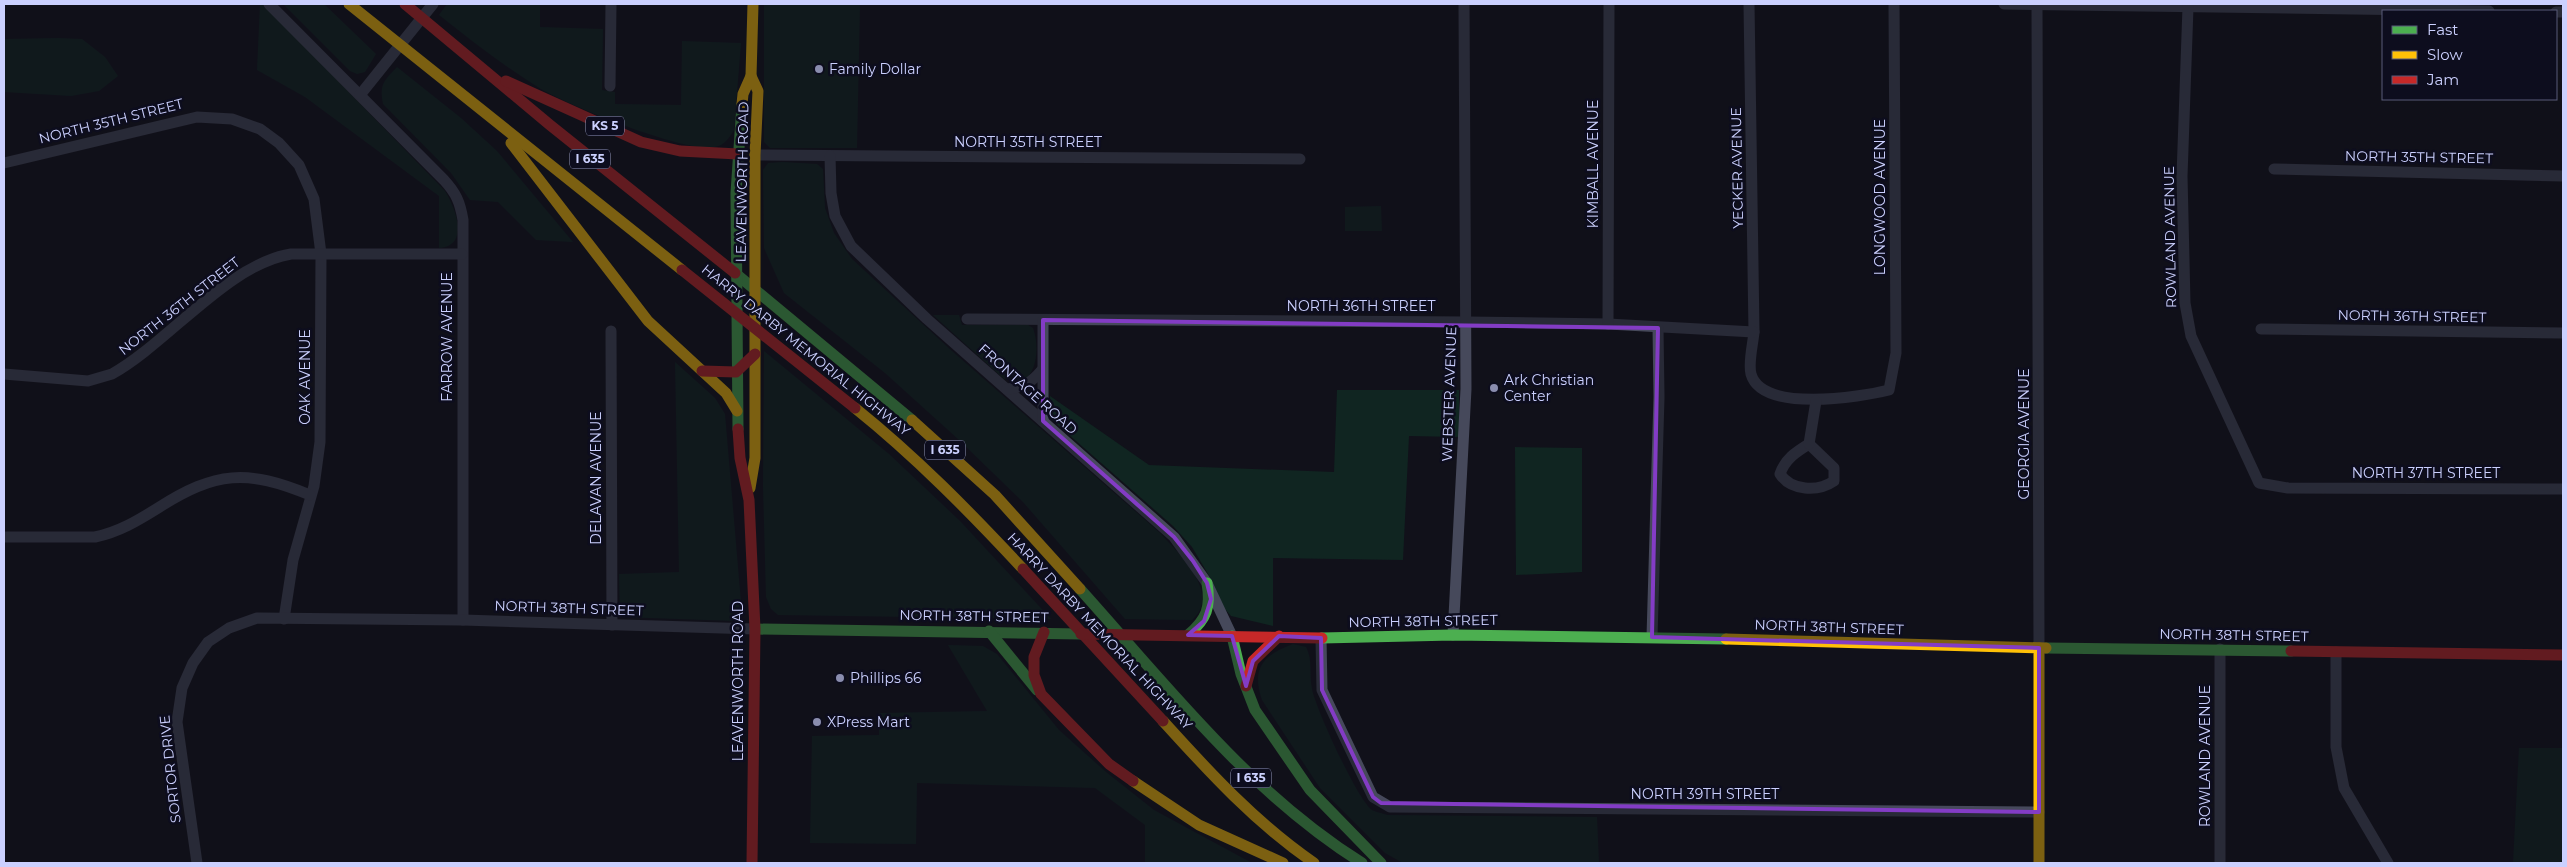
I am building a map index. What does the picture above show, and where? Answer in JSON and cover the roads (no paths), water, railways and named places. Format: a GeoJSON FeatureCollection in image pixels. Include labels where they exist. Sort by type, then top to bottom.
{"type":"FeatureCollection","features":[{"type":"Feature","properties":{"kind":"main road","name":"HARRY DARBY MEMORIAL HIGHWAY"},"geometry":{"type":"LineString","coordinates":[[349,4],[701,282],[890,436],[975,516],[1230,794],[1288,845],[1314,863]]}},
{"type":"Feature","properties":{"kind":"main road","name":"HARRY DARBY MEMORIAL HIGHWAY"},"geometry":{"type":"LineString","coordinates":[[405,4],[479,69],[892,401],[992,492],[1086,595],[1218,746],[1268,794],[1336,848],[1362,863]]}},
{"type":"Feature","properties":{"kind":"main road","name":"LEAVENWORTH ROAD"},"geometry":{"type":"LineString","coordinates":[[752,863],[755,629],[749,500],[740,458],[736,372],[738,154],[743,94],[751,76],[753,4]]}},
{"type":"Feature","properties":{"kind":"main road","name":"KS 5"},"geometry":{"type":"LineString","coordinates":[[479,69],[641,142],[680,151],[755,155]]}},
{"type":"Feature","properties":{"kind":"main road","name":"LEAVENWORTH ROAD"},"geometry":{"type":"LineString","coordinates":[[749,500],[755,458],[755,155],[758,91],[751,76]]}},
{"type":"Feature","properties":{"kind":"main road"},"geometry":{"type":"LineString","coordinates":[[493,119],[648,322],[726,393],[737,411]]}},
{"type":"Feature","properties":{"kind":"main road"},"geometry":{"type":"LineString","coordinates":[[702,371],[736,372],[755,354]]}},
{"type":"Feature","properties":{"kind":"main road"},"geometry":{"type":"LineString","coordinates":[[1188,635],[1204,621],[1209,611],[1211,600],[1207,583]]}},
{"type":"Feature","properties":{"kind":"main road","name":"NORTH 38TH STREET"},"geometry":{"type":"LineString","coordinates":[[755,629],[989,631],[1321,638],[1453,635],[2039,648],[2563,655]]}},
{"type":"Feature","properties":{"kind":"main road"},"geometry":{"type":"LineString","coordinates":[[989,631],[1041,694],[1109,764],[1199,825],[1284,863]]}},
{"type":"Feature","properties":{"kind":"main road"},"geometry":{"type":"LineString","coordinates":[[1041,694],[1034,675],[1034,657],[1044,632]]}},
{"type":"Feature","properties":{"kind":"main road"},"geometry":{"type":"LineString","coordinates":[[1232,636],[1255,710],[1310,790],[1381,863]]}},
{"type":"Feature","properties":{"kind":"main road"},"geometry":{"type":"LineString","coordinates":[[1246,686],[1253,661],[1279,636]]}},
{"type":"Feature","properties":{"kind":"main road","name":"GEORGIA AVENUE"},"geometry":{"type":"LineString","coordinates":[[2039,648],[2039,863]]}},
{"type":"Feature","properties":{"kind":"street","name":"FARROW AVENUE"},"geometry":{"type":"LineString","coordinates":[[269,4],[457,194],[463,220],[463,620]]}},
{"type":"Feature","properties":{"kind":"street"},"geometry":{"type":"LineString","coordinates":[[360,96],[433,4]]}},
{"type":"Feature","properties":{"kind":"street"},"geometry":{"type":"LineString","coordinates":[[610,86],[611,4]]}},
{"type":"Feature","properties":{"kind":"street","name":"WEBSTER AVENUE"},"geometry":{"type":"LineString","coordinates":[[1453,635],[1457,527],[1464,448],[1466,322],[1464,4]]}},
{"type":"Feature","properties":{"kind":"street","name":"KIMBALL AVENUE"},"geometry":{"type":"LineString","coordinates":[[1608,4],[1608,324]]}},
{"type":"Feature","properties":{"kind":"street","name":"YECKER AVENUE"},"geometry":{"type":"LineString","coordinates":[[1749,4],[1754,332]]}},
{"type":"Feature","properties":{"kind":"street","name":"LONGWOOD AVENUE"},"geometry":{"type":"LineString","coordinates":[[1816,401],[1869,395],[1889,390],[1896,353],[1894,4]]}},
{"type":"Feature","properties":{"kind":"street"},"geometry":{"type":"LineString","coordinates":[[2004,4],[2414,10]]}},
{"type":"Feature","properties":{"kind":"street","name":"GEORGIA AVENUE"},"geometry":{"type":"LineString","coordinates":[[2037,5],[2039,648]]}},
{"type":"Feature","properties":{"kind":"street","name":"ROWLAND AVENUE"},"geometry":{"type":"LineString","coordinates":[[2188,7],[2182,176],[2185,303],[2191,336],[2259,483],[2288,488]]}},
{"type":"Feature","properties":{"kind":"street","name":"NORTH 35TH STREET"},"geometry":{"type":"LineString","coordinates":[[4,163],[197,117],[232,120],[248,124],[279,143]]}},
{"type":"Feature","properties":{"kind":"street","name":"OAK AVENUE"},"geometry":{"type":"LineString","coordinates":[[279,143],[299,165],[308,184],[317,212],[321,254],[320,442],[318,466],[292,560],[284,618]]}},
{"type":"Feature","properties":{"kind":"street","name":"NORTH 35TH STREET"},"geometry":{"type":"LineString","coordinates":[[755,155],[1300,159]]}},
{"type":"Feature","properties":{"kind":"street","name":"FRONTAGE ROAD"},"geometry":{"type":"LineString","coordinates":[[830,156],[830,194],[835,216],[851,246],[927,319],[1174,537],[1207,583],[1232,636]]}},
{"type":"Feature","properties":{"kind":"street","name":"NORTH 35TH STREET"},"geometry":{"type":"LineString","coordinates":[[2274,169],[2563,176]]}},
{"type":"Feature","properties":{"kind":"street","name":"NORTH 36TH STREET"},"geometry":{"type":"LineString","coordinates":[[4,374],[88,381],[100,379],[121,369],[242,274],[278,256],[321,254],[462,254]]}},
{"type":"Feature","properties":{"kind":"street","name":"NORTH 36TH STREET"},"geometry":{"type":"LineString","coordinates":[[967,319],[1608,324],[1754,332]]}},
{"type":"Feature","properties":{"kind":"street"},"geometry":{"type":"LineString","coordinates":[[1043,320],[1043,421]]}},
{"type":"Feature","properties":{"kind":"street"},"geometry":{"type":"LineString","coordinates":[[1652,638],[1659,397],[1658,328]]}},
{"type":"Feature","properties":{"kind":"street","name":"NORTH 36TH STREET"},"geometry":{"type":"LineString","coordinates":[[2261,329],[2563,333]]}},
{"type":"Feature","properties":{"kind":"street","name":"DELAVAN AVENUE"},"geometry":{"type":"LineString","coordinates":[[611,331],[612,625]]}},
{"type":"Feature","properties":{"kind":"street"},"geometry":{"type":"LineString","coordinates":[[1754,332],[1751,373],[1756,384],[1766,392],[1816,401],[1808,444],[1789,459],[1780,474],[1786,483],[1796,487],[1825,487],[1834,481],[1834,468],[1808,444]]}},
{"type":"Feature","properties":{"kind":"street"},"geometry":{"type":"LineString","coordinates":[[1007,389],[1026,385],[1035,380],[1042,370]]}},
{"type":"Feature","properties":{"kind":"street"},"geometry":{"type":"LineString","coordinates":[[4,537],[95,537],[109,534],[131,525],[191,488],[220,479],[261,478],[310,495]]}},
{"type":"Feature","properties":{"kind":"street","name":"NORTH 37TH STREET"},"geometry":{"type":"LineString","coordinates":[[2288,488],[2563,489]]}},
{"type":"Feature","properties":{"kind":"street","name":"SORTOR DRIVE"},"geometry":{"type":"LineString","coordinates":[[197,863],[177,722],[182,688],[200,653],[219,633],[257,618],[284,618]]}},
{"type":"Feature","properties":{"kind":"street","name":"NORTH 38TH STREET"},"geometry":{"type":"LineString","coordinates":[[284,618],[463,620],[755,629]]}},
{"type":"Feature","properties":{"kind":"street","name":"NORTH 39TH STREET"},"geometry":{"type":"LineString","coordinates":[[1321,638],[1322,690],[1373,797],[1390,807],[2039,812]]}},
{"type":"Feature","properties":{"kind":"street","name":"ROWLAND AVENUE"},"geometry":{"type":"LineString","coordinates":[[2220,650],[2220,863]]}},
{"type":"Feature","properties":{"kind":"street"},"geometry":{"type":"LineString","coordinates":[[2336,652],[2336,746],[2344,788],[2388,863]]}},
{"type":"Feature","properties":{"kind":"place","name":"Family Dollar"},"geometry":{"type":"Point","coordinates":[819,69]}},
{"type":"Feature","properties":{"kind":"place","name":"Ark Christian Center"},"geometry":{"type":"Point","coordinates":[1494,388]}},
{"type":"Feature","properties":{"kind":"place","name":"Phillips 66"},"geometry":{"type":"Point","coordinates":[840,678]}},
{"type":"Feature","properties":{"kind":"place","name":"XPress Mart"},"geometry":{"type":"Point","coordinates":[817,722]}}]}
